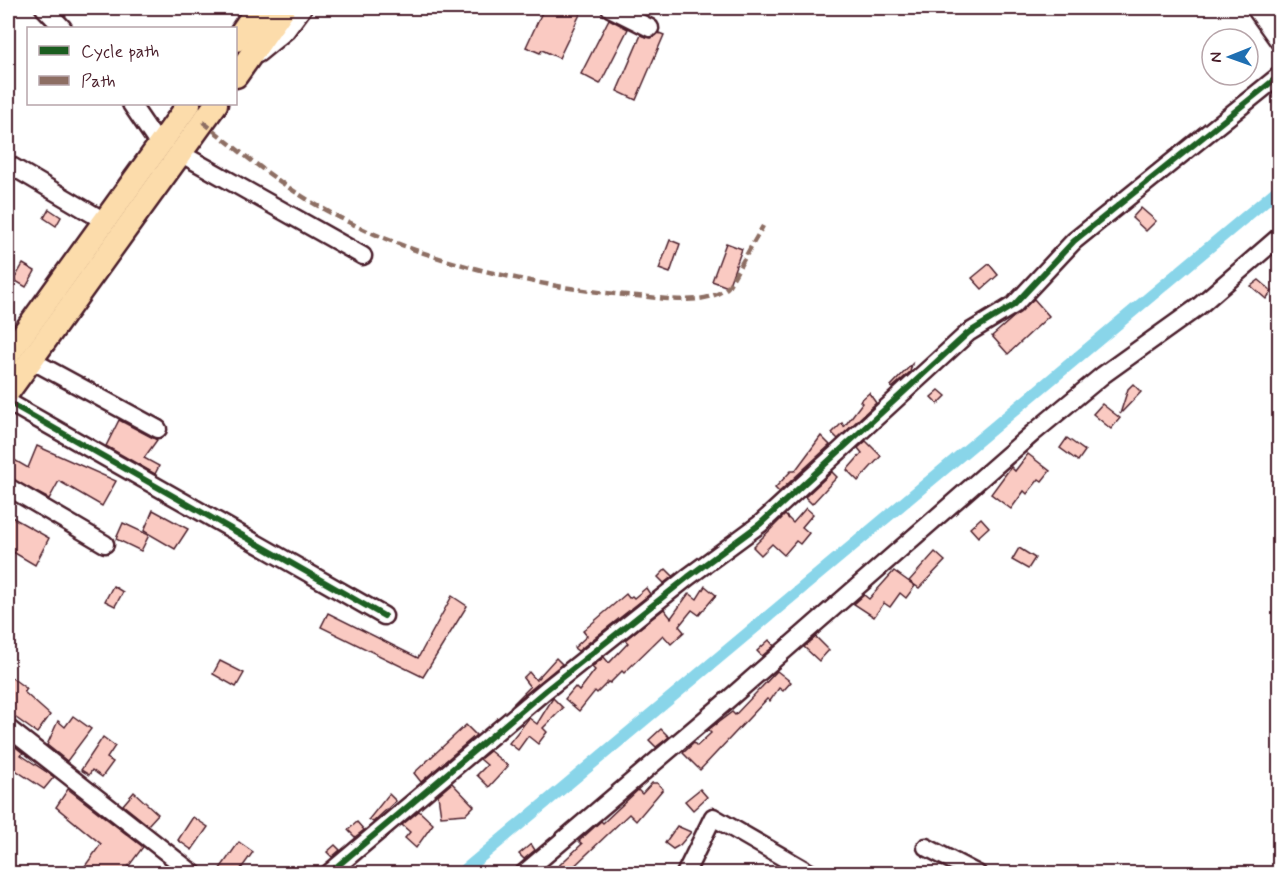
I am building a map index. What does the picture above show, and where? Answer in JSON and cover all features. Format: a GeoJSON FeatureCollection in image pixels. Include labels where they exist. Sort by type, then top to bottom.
{"type":"FeatureCollection","features":[{"type":"Feature","properties":{"kind":"highway"},"geometry":{"type":"LineString","coordinates":[[237,39],[258,8]]}},
{"type":"Feature","properties":{"kind":"highway"},"geometry":{"type":"LineString","coordinates":[[238,72],[284,8]]}},
{"type":"Feature","properties":{"kind":"highway"},"geometry":{"type":"LineString","coordinates":[[8,393],[170,149],[189,105]]}},
{"type":"Feature","properties":{"kind":"highway"},"geometry":{"type":"LineString","coordinates":[[11,345],[106,222],[170,149],[215,105]]}},
{"type":"Feature","properties":{"kind":"street"},"geometry":{"type":"LineString","coordinates":[[44,8],[62,27]]}},
{"type":"Feature","properties":{"kind":"street"},"geometry":{"type":"LineString","coordinates":[[238,72],[286,31],[303,8]]}},
{"type":"Feature","properties":{"kind":"street"},"geometry":{"type":"LineString","coordinates":[[610,8],[650,28]]}},
{"type":"Feature","properties":{"kind":"street"},"geometry":{"type":"LineString","coordinates":[[1255,8],[1280,43]]}},
{"type":"Feature","properties":{"kind":"street"},"geometry":{"type":"LineString","coordinates":[[328,873],[546,690],[688,577],[760,524],[968,333],[1014,305],[1074,241],[1280,75]]}},
{"type":"Feature","properties":{"kind":"street"},"geometry":{"type":"LineString","coordinates":[[132,105],[170,149],[363,256]]}},
{"type":"Feature","properties":{"kind":"street"},"geometry":{"type":"LineString","coordinates":[[8,164],[106,222]]}},
{"type":"Feature","properties":{"kind":"street"},"geometry":{"type":"LineString","coordinates":[[523,873],[722,705],[1034,433],[1103,375],[1198,307],[1280,236]]}},
{"type":"Feature","properties":{"kind":"street"},"geometry":{"type":"LineString","coordinates":[[31,360],[158,429]]}},
{"type":"Feature","properties":{"kind":"street"},"geometry":{"type":"LineString","coordinates":[[8,402],[384,615]]}},
{"type":"Feature","properties":{"kind":"street"},"geometry":{"type":"LineString","coordinates":[[8,488],[105,544]]}},
{"type":"Feature","properties":{"kind":"street"},"geometry":{"type":"LineString","coordinates":[[8,728],[194,873]]}},
{"type":"Feature","properties":{"kind":"street"},"geometry":{"type":"LineString","coordinates":[[684,873],[713,817],[812,873]]}},
{"type":"Feature","properties":{"kind":"street"},"geometry":{"type":"LineString","coordinates":[[926,847],[978,873]]}},
{"type":"Feature","properties":{"kind":"building"},"geometry":{"type":"Polygon","coordinates":[[[544,8],[583,8],[559,58],[542,50],[540,53],[526,47],[544,8]]]}},
{"type":"Feature","properties":{"kind":"building"},"geometry":{"type":"Polygon","coordinates":[[[609,19],[628,29],[600,84],[581,74],[609,19]]]}},
{"type":"Feature","properties":{"kind":"building"},"geometry":{"type":"Polygon","coordinates":[[[659,33],[664,35],[636,100],[617,91],[641,35],[651,38],[659,33]]]}},
{"type":"Feature","properties":{"kind":"building"},"geometry":{"type":"Polygon","coordinates":[[[1141,208],[1156,221],[1146,231],[1132,218],[1141,208]]]}},
{"type":"Feature","properties":{"kind":"building"},"geometry":{"type":"Polygon","coordinates":[[[49,209],[61,217],[56,226],[44,218],[49,209]]]}},
{"type":"Feature","properties":{"kind":"building"},"geometry":{"type":"Polygon","coordinates":[[[670,240],[680,244],[670,273],[659,269],[670,240]]]}},
{"type":"Feature","properties":{"kind":"building"},"geometry":{"type":"Polygon","coordinates":[[[726,243],[742,249],[728,287],[712,281],[726,243]]]}},
{"type":"Feature","properties":{"kind":"building"},"geometry":{"type":"Polygon","coordinates":[[[23,264],[35,271],[26,287],[14,280],[23,264]]]}},
{"type":"Feature","properties":{"kind":"building"},"geometry":{"type":"Polygon","coordinates":[[[989,264],[998,275],[982,289],[972,278],[989,264]]]}},
{"type":"Feature","properties":{"kind":"building"},"geometry":{"type":"Polygon","coordinates":[[[1259,280],[1272,291],[1266,299],[1251,286],[1259,280]]]}},
{"type":"Feature","properties":{"kind":"building"},"geometry":{"type":"Polygon","coordinates":[[[1034,299],[1049,316],[1008,354],[992,336],[1034,299]]]}},
{"type":"Feature","properties":{"kind":"building"},"geometry":{"type":"Polygon","coordinates":[[[912,364],[910,372],[892,388],[891,386],[912,364]]]}},
{"type":"Feature","properties":{"kind":"building"},"geometry":{"type":"Polygon","coordinates":[[[1133,384],[1141,392],[1120,414],[1128,389],[1133,384]]]}},
{"type":"Feature","properties":{"kind":"building"},"geometry":{"type":"Polygon","coordinates":[[[939,390],[946,396],[938,404],[931,397],[939,390]]]}},
{"type":"Feature","properties":{"kind":"building"},"geometry":{"type":"Polygon","coordinates":[[[869,393],[876,403],[838,439],[832,433],[842,423],[844,427],[862,403],[860,401],[869,393]]]}},
{"type":"Feature","properties":{"kind":"building"},"geometry":{"type":"Polygon","coordinates":[[[1102,404],[1120,418],[1111,429],[1093,414],[1102,404]]]}},
{"type":"Feature","properties":{"kind":"building"},"geometry":{"type":"Polygon","coordinates":[[[119,420],[157,440],[144,458],[159,466],[155,474],[106,446],[119,420]]]}},
{"type":"Feature","properties":{"kind":"building"},"geometry":{"type":"Polygon","coordinates":[[[821,436],[830,445],[779,492],[775,488],[791,471],[795,471],[821,436]]]}},
{"type":"Feature","properties":{"kind":"building"},"geometry":{"type":"Polygon","coordinates":[[[1067,438],[1085,451],[1078,461],[1060,448],[1067,438]]]}},
{"type":"Feature","properties":{"kind":"building"},"geometry":{"type":"Polygon","coordinates":[[[866,441],[881,456],[858,481],[847,470],[862,453],[858,448],[866,441]]]}},
{"type":"Feature","properties":{"kind":"building"},"geometry":{"type":"Polygon","coordinates":[[[37,446],[116,481],[102,506],[59,481],[49,499],[8,477],[8,465],[11,458],[28,468],[37,446]]]}},
{"type":"Feature","properties":{"kind":"building"},"geometry":{"type":"Polygon","coordinates":[[[1028,454],[1050,471],[1042,481],[1039,479],[1027,494],[1024,491],[1011,509],[991,494],[1011,467],[1015,471],[1028,454]]]}},
{"type":"Feature","properties":{"kind":"building"},"geometry":{"type":"Polygon","coordinates":[[[832,472],[837,477],[812,504],[805,497],[832,472]]]}},
{"type":"Feature","properties":{"kind":"building"},"geometry":{"type":"Polygon","coordinates":[[[806,508],[813,514],[802,527],[809,533],[800,544],[796,541],[784,555],[772,544],[761,555],[753,547],[785,515],[793,523],[806,508]]]}},
{"type":"Feature","properties":{"kind":"building"},"geometry":{"type":"Polygon","coordinates":[[[153,510],[188,529],[175,549],[144,531],[153,510]]]}},
{"type":"Feature","properties":{"kind":"building"},"geometry":{"type":"Polygon","coordinates":[[[8,515],[49,538],[35,565],[8,549],[8,515]]]}},
{"type":"Feature","properties":{"kind":"building"},"geometry":{"type":"Polygon","coordinates":[[[981,518],[989,527],[978,537],[970,528],[981,518]]]}},
{"type":"Feature","properties":{"kind":"building"},"geometry":{"type":"Polygon","coordinates":[[[123,523],[149,535],[141,551],[116,539],[123,523]]]}},
{"type":"Feature","properties":{"kind":"building"},"geometry":{"type":"Polygon","coordinates":[[[1019,548],[1035,558],[1028,569],[1012,560],[1019,548]]]}},
{"type":"Feature","properties":{"kind":"building"},"geometry":{"type":"Polygon","coordinates":[[[935,552],[945,561],[919,588],[909,581],[935,552]]]}},
{"type":"Feature","properties":{"kind":"building"},"geometry":{"type":"Polygon","coordinates":[[[666,569],[673,576],[664,583],[658,577],[666,569]]]}},
{"type":"Feature","properties":{"kind":"building"},"geometry":{"type":"Polygon","coordinates":[[[894,571],[915,586],[906,598],[900,593],[890,607],[884,603],[874,617],[854,604],[864,595],[869,599],[894,571]]]}},
{"type":"Feature","properties":{"kind":"building"},"geometry":{"type":"Polygon","coordinates":[[[113,586],[123,592],[115,606],[105,601],[113,586]]]}},
{"type":"Feature","properties":{"kind":"building"},"geometry":{"type":"Polygon","coordinates":[[[705,586],[716,595],[699,615],[692,610],[679,626],[684,632],[671,644],[663,635],[624,673],[622,671],[597,693],[595,691],[579,711],[565,699],[575,687],[579,691],[595,670],[592,667],[604,657],[609,663],[628,643],[625,640],[664,609],[671,618],[689,593],[697,599],[705,586]]]}},
{"type":"Feature","properties":{"kind":"building"},"geometry":{"type":"Polygon","coordinates":[[[646,588],[650,594],[578,651],[574,648],[587,636],[583,631],[626,594],[629,598],[632,596],[634,598],[646,588]]]}},
{"type":"Feature","properties":{"kind":"building"},"geometry":{"type":"Polygon","coordinates":[[[452,596],[467,606],[423,677],[321,627],[328,613],[418,658],[452,596]]]}},
{"type":"Feature","properties":{"kind":"building"},"geometry":{"type":"Polygon","coordinates":[[[816,637],[829,650],[819,661],[804,647],[816,637]]]}},
{"type":"Feature","properties":{"kind":"building"},"geometry":{"type":"Polygon","coordinates":[[[769,640],[774,646],[762,656],[757,651],[769,640]]]}},
{"type":"Feature","properties":{"kind":"building"},"geometry":{"type":"Polygon","coordinates":[[[556,658],[562,664],[510,707],[530,687],[523,678],[529,672],[536,680],[556,658]]]}},
{"type":"Feature","properties":{"kind":"building"},"geometry":{"type":"Polygon","coordinates":[[[220,661],[244,673],[236,687],[213,674],[220,661]]]}},
{"type":"Feature","properties":{"kind":"building"},"geometry":{"type":"Polygon","coordinates":[[[777,671],[791,682],[783,691],[779,688],[770,701],[767,699],[700,770],[683,753],[694,743],[697,746],[711,733],[708,730],[732,712],[735,715],[777,671]]]}},
{"type":"Feature","properties":{"kind":"building"},"geometry":{"type":"Polygon","coordinates":[[[8,675],[27,689],[24,692],[50,715],[37,733],[16,718],[8,718],[8,675]]]}},
{"type":"Feature","properties":{"kind":"building"},"geometry":{"type":"Polygon","coordinates":[[[553,698],[563,708],[543,728],[547,732],[538,744],[528,736],[518,750],[509,743],[529,718],[537,724],[553,698]]]}},
{"type":"Feature","properties":{"kind":"building"},"geometry":{"type":"Polygon","coordinates":[[[73,716],[91,729],[67,761],[47,745],[58,721],[65,727],[73,716]]]}},
{"type":"Feature","properties":{"kind":"building"},"geometry":{"type":"Polygon","coordinates":[[[466,725],[476,735],[421,782],[414,773],[466,725]]]}},
{"type":"Feature","properties":{"kind":"building"},"geometry":{"type":"Polygon","coordinates":[[[661,729],[669,737],[656,747],[649,740],[661,729]]]}},
{"type":"Feature","properties":{"kind":"building"},"geometry":{"type":"Polygon","coordinates":[[[103,737],[115,746],[107,758],[113,762],[102,777],[92,770],[89,775],[81,770],[103,737]]]}},
{"type":"Feature","properties":{"kind":"building"},"geometry":{"type":"Polygon","coordinates":[[[8,741],[23,753],[21,755],[54,777],[44,789],[8,765],[8,741]]]}},
{"type":"Feature","properties":{"kind":"building"},"geometry":{"type":"Polygon","coordinates":[[[490,751],[508,766],[489,787],[477,775],[487,765],[480,759],[490,751]]]}},
{"type":"Feature","properties":{"kind":"building"},"geometry":{"type":"Polygon","coordinates":[[[452,783],[474,806],[466,814],[441,816],[438,795],[452,783]]]}},
{"type":"Feature","properties":{"kind":"building"},"geometry":{"type":"Polygon","coordinates":[[[652,783],[657,783],[663,789],[636,821],[629,814],[567,873],[551,873],[582,844],[579,841],[601,821],[603,823],[638,790],[642,794],[652,783]]]}},
{"type":"Feature","properties":{"kind":"building"},"geometry":{"type":"Polygon","coordinates":[[[68,789],[143,847],[128,867],[137,873],[80,873],[101,844],[56,807],[68,789]]]}},
{"type":"Feature","properties":{"kind":"building"},"geometry":{"type":"Polygon","coordinates":[[[700,789],[707,797],[693,810],[685,801],[700,789]]]}},
{"type":"Feature","properties":{"kind":"building"},"geometry":{"type":"Polygon","coordinates":[[[134,792],[158,814],[148,825],[123,805],[134,792]]]}},
{"type":"Feature","properties":{"kind":"building"},"geometry":{"type":"Polygon","coordinates":[[[389,794],[396,801],[373,822],[369,819],[389,794]]]}},
{"type":"Feature","properties":{"kind":"building"},"geometry":{"type":"Polygon","coordinates":[[[419,811],[433,824],[416,848],[405,838],[410,832],[402,825],[419,811]]]}},
{"type":"Feature","properties":{"kind":"building"},"geometry":{"type":"Polygon","coordinates":[[[193,817],[208,827],[192,850],[178,840],[193,817]]]}},
{"type":"Feature","properties":{"kind":"building"},"geometry":{"type":"Polygon","coordinates":[[[357,822],[364,830],[355,837],[348,830],[357,822]]]}},
{"type":"Feature","properties":{"kind":"building"},"geometry":{"type":"Polygon","coordinates":[[[677,826],[691,832],[680,845],[673,849],[665,843],[677,826]]]}},
{"type":"Feature","properties":{"kind":"building"},"geometry":{"type":"Polygon","coordinates":[[[239,842],[253,852],[238,873],[217,873],[239,842]]]}},
{"type":"Feature","properties":{"kind":"building"},"geometry":{"type":"Polygon","coordinates":[[[531,844],[535,850],[524,859],[519,854],[531,844]]]}},
{"type":"Feature","properties":{"kind":"building"},"geometry":{"type":"Polygon","coordinates":[[[335,845],[340,850],[332,857],[327,852],[335,845]]]}},
{"type":"Feature","properties":{"kind":"waterway"},"geometry":{"type":"LineString","coordinates":[[460,874],[1280,188]]}},
{"type":"Feature","properties":{"kind":"marked path"},"geometry":{"type":"LineString","coordinates":[[203,122],[289,188],[356,226],[433,256],[474,268],[556,286],[684,300],[708,297],[728,287],[763,226]]}},
{"type":"Feature","properties":{"kind":"cycle path"},"geometry":{"type":"LineString","coordinates":[[328,874],[546,690],[688,577],[760,524],[968,333],[1014,305],[1074,241],[1280,75]]}},
{"type":"Feature","properties":{"kind":"cycle path"},"geometry":{"type":"LineString","coordinates":[[8,402],[384,616]]}}]}
